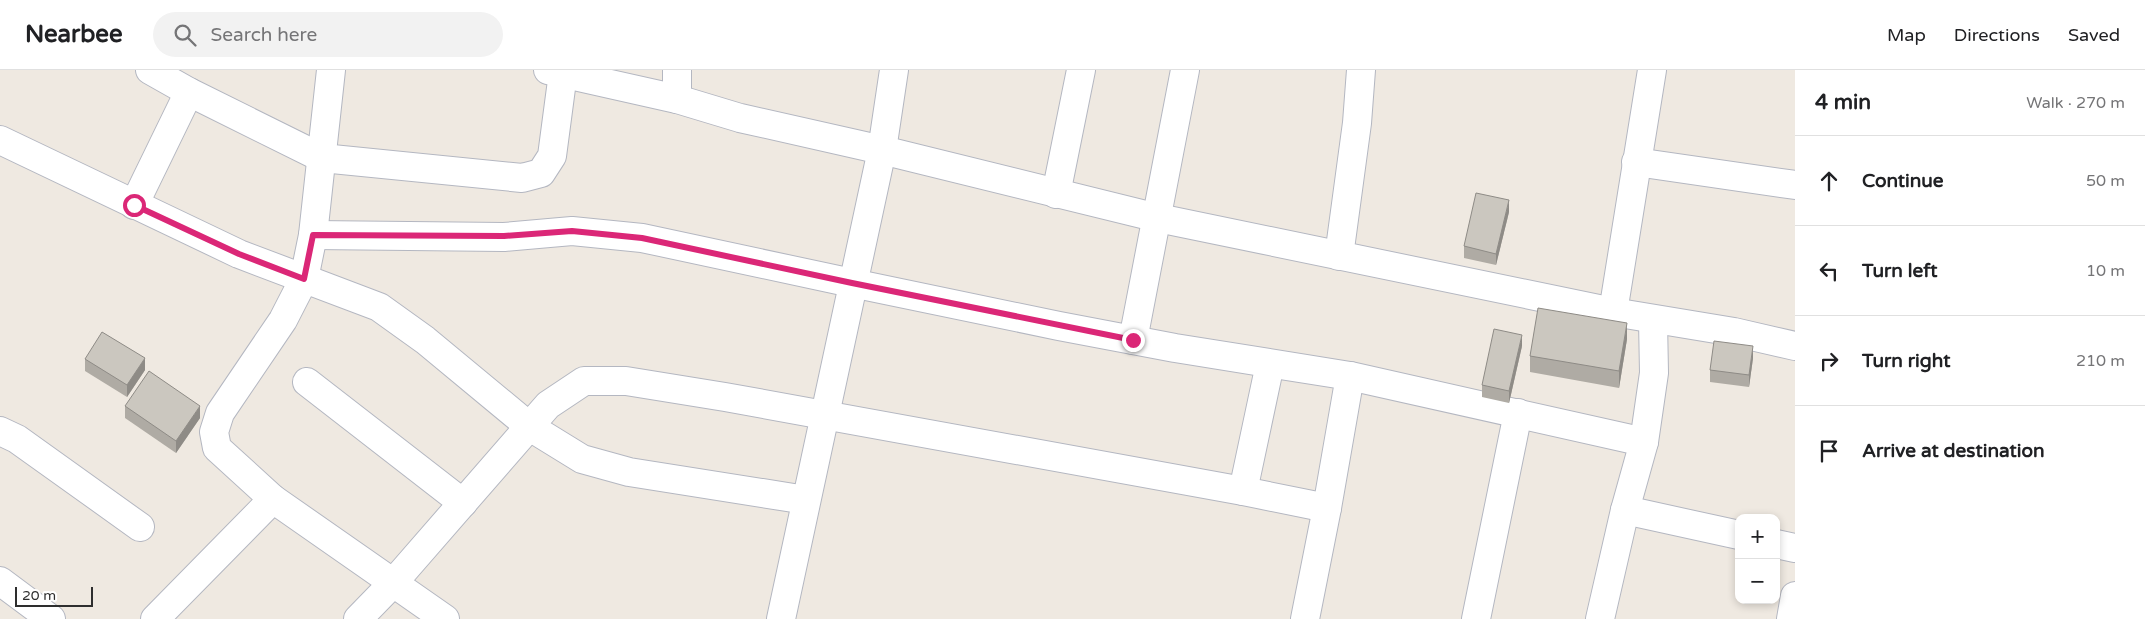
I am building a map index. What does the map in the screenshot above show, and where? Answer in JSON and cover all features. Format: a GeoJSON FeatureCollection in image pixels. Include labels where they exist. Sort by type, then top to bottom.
{"type":"FeatureCollection","features":[{"type":"Feature","properties":{"kind":"street"},"geometry":{"type":"LineString","coordinates":[[150,70],[189,92],[322,158],[522,178],[541,173],[552,156],[556,72],[677,99],[740,118],[882,150],[1158,218],[1613,312],[1734,332],[1795,346]]}},
{"type":"Feature","properties":{"kind":"street"},"geometry":{"type":"LineString","coordinates":[[331,70],[313,235],[304,279],[283,320],[220,413],[214,432],[218,448],[273,499],[445,619]]}},
{"type":"Feature","properties":{"kind":"street"},"geometry":{"type":"LineString","coordinates":[[677,70],[677,99]]}},
{"type":"Feature","properties":{"kind":"street"},"geometry":{"type":"LineString","coordinates":[[781,619],[882,150],[894,70]]}},
{"type":"Feature","properties":{"kind":"street"},"geometry":{"type":"LineString","coordinates":[[1056,194],[1081,70]]}},
{"type":"Feature","properties":{"kind":"street"},"geometry":{"type":"LineString","coordinates":[[1133,340],[1185,70]]}},
{"type":"Feature","properties":{"kind":"street"},"geometry":{"type":"LineString","coordinates":[[1339,256],[1357,123],[1361,70]]}},
{"type":"Feature","properties":{"kind":"street"},"geometry":{"type":"LineString","coordinates":[[1613,312],[1652,70]]}},
{"type":"Feature","properties":{"kind":"street"},"geometry":{"type":"LineString","coordinates":[[134,205],[189,92]]}},
{"type":"Feature","properties":{"kind":"street"},"geometry":{"type":"LineString","coordinates":[[0,140],[239,254],[379,307],[425,340],[530,427],[582,459],[629,472],[806,500]]}},
{"type":"Feature","properties":{"kind":"street"},"geometry":{"type":"LineString","coordinates":[[1636,162],[1795,185]]}},
{"type":"Feature","properties":{"kind":"street"},"geometry":{"type":"LineString","coordinates":[[313,235],[504,236],[580,232],[642,238],[1133,340],[1350,376],[1518,412],[1644,442]]}},
{"type":"Feature","properties":{"kind":"street"},"geometry":{"type":"LineString","coordinates":[[1600,619],[1644,442],[1654,373],[1653,320]]}},
{"type":"Feature","properties":{"kind":"street"},"geometry":{"type":"LineString","coordinates":[[1243,491],[1270,364]]}},
{"type":"Feature","properties":{"kind":"street"},"geometry":{"type":"LineString","coordinates":[[1305,619],[1350,376]]}},
{"type":"Feature","properties":{"kind":"street"},"geometry":{"type":"LineString","coordinates":[[358,619],[393,583],[548,405],[584,381],[626,381],[825,415],[1327,508]]}},
{"type":"Feature","properties":{"kind":"street"},"geometry":{"type":"LineString","coordinates":[[308,382],[463,503]]}},
{"type":"Feature","properties":{"kind":"street"},"geometry":{"type":"LineString","coordinates":[[1476,619],[1518,412]]}},
{"type":"Feature","properties":{"kind":"street"},"geometry":{"type":"LineString","coordinates":[[0,431],[17,439],[140,527]]}},
{"type":"Feature","properties":{"kind":"street"},"geometry":{"type":"LineString","coordinates":[[155,619],[273,499]]}},
{"type":"Feature","properties":{"kind":"street"},"geometry":{"type":"LineString","coordinates":[[1626,510],[1735,534]]}},
{"type":"Feature","properties":{"kind":"street"},"geometry":{"type":"LineString","coordinates":[[1780,545],[1795,548]]}},
{"type":"Feature","properties":{"kind":"street"},"geometry":{"type":"LineString","coordinates":[[0,581],[51,619]]}},
{"type":"Feature","properties":{"kind":"street"},"geometry":{"type":"LineString","coordinates":[[1791,619],[1795,596]]}},
{"type":"Feature","properties":{"kind":"building"},"geometry":{"type":"Polygon","coordinates":[[[1476,193],[1509,200],[1496,254],[1464,246],[1476,193]]]}},
{"type":"Feature","properties":{"kind":"building"},"geometry":{"type":"Polygon","coordinates":[[[1538,308],[1627,323],[1619,371],[1530,356],[1538,308]]]}},
{"type":"Feature","properties":{"kind":"building"},"geometry":{"type":"Polygon","coordinates":[[[1494,329],[1522,335],[1509,391],[1482,385],[1494,329]]]}},
{"type":"Feature","properties":{"kind":"building"},"geometry":{"type":"Polygon","coordinates":[[[102,332],[145,358],[127,385],[85,359],[102,332]]]}},
{"type":"Feature","properties":{"kind":"building"},"geometry":{"type":"Polygon","coordinates":[[[1714,341],[1753,346],[1749,375],[1710,370],[1714,341]]]}},
{"type":"Feature","properties":{"kind":"building"},"geometry":{"type":"Polygon","coordinates":[[[149,371],[200,406],[176,441],[125,406],[149,371]]]}},
{"type":"Feature","properties":{"kind":"route"},"geometry":{"type":"LineString","coordinates":[[134,205],[239,254],[304,279],[313,235],[504,236],[572,231],[642,238],[1133,340]]}}]}
